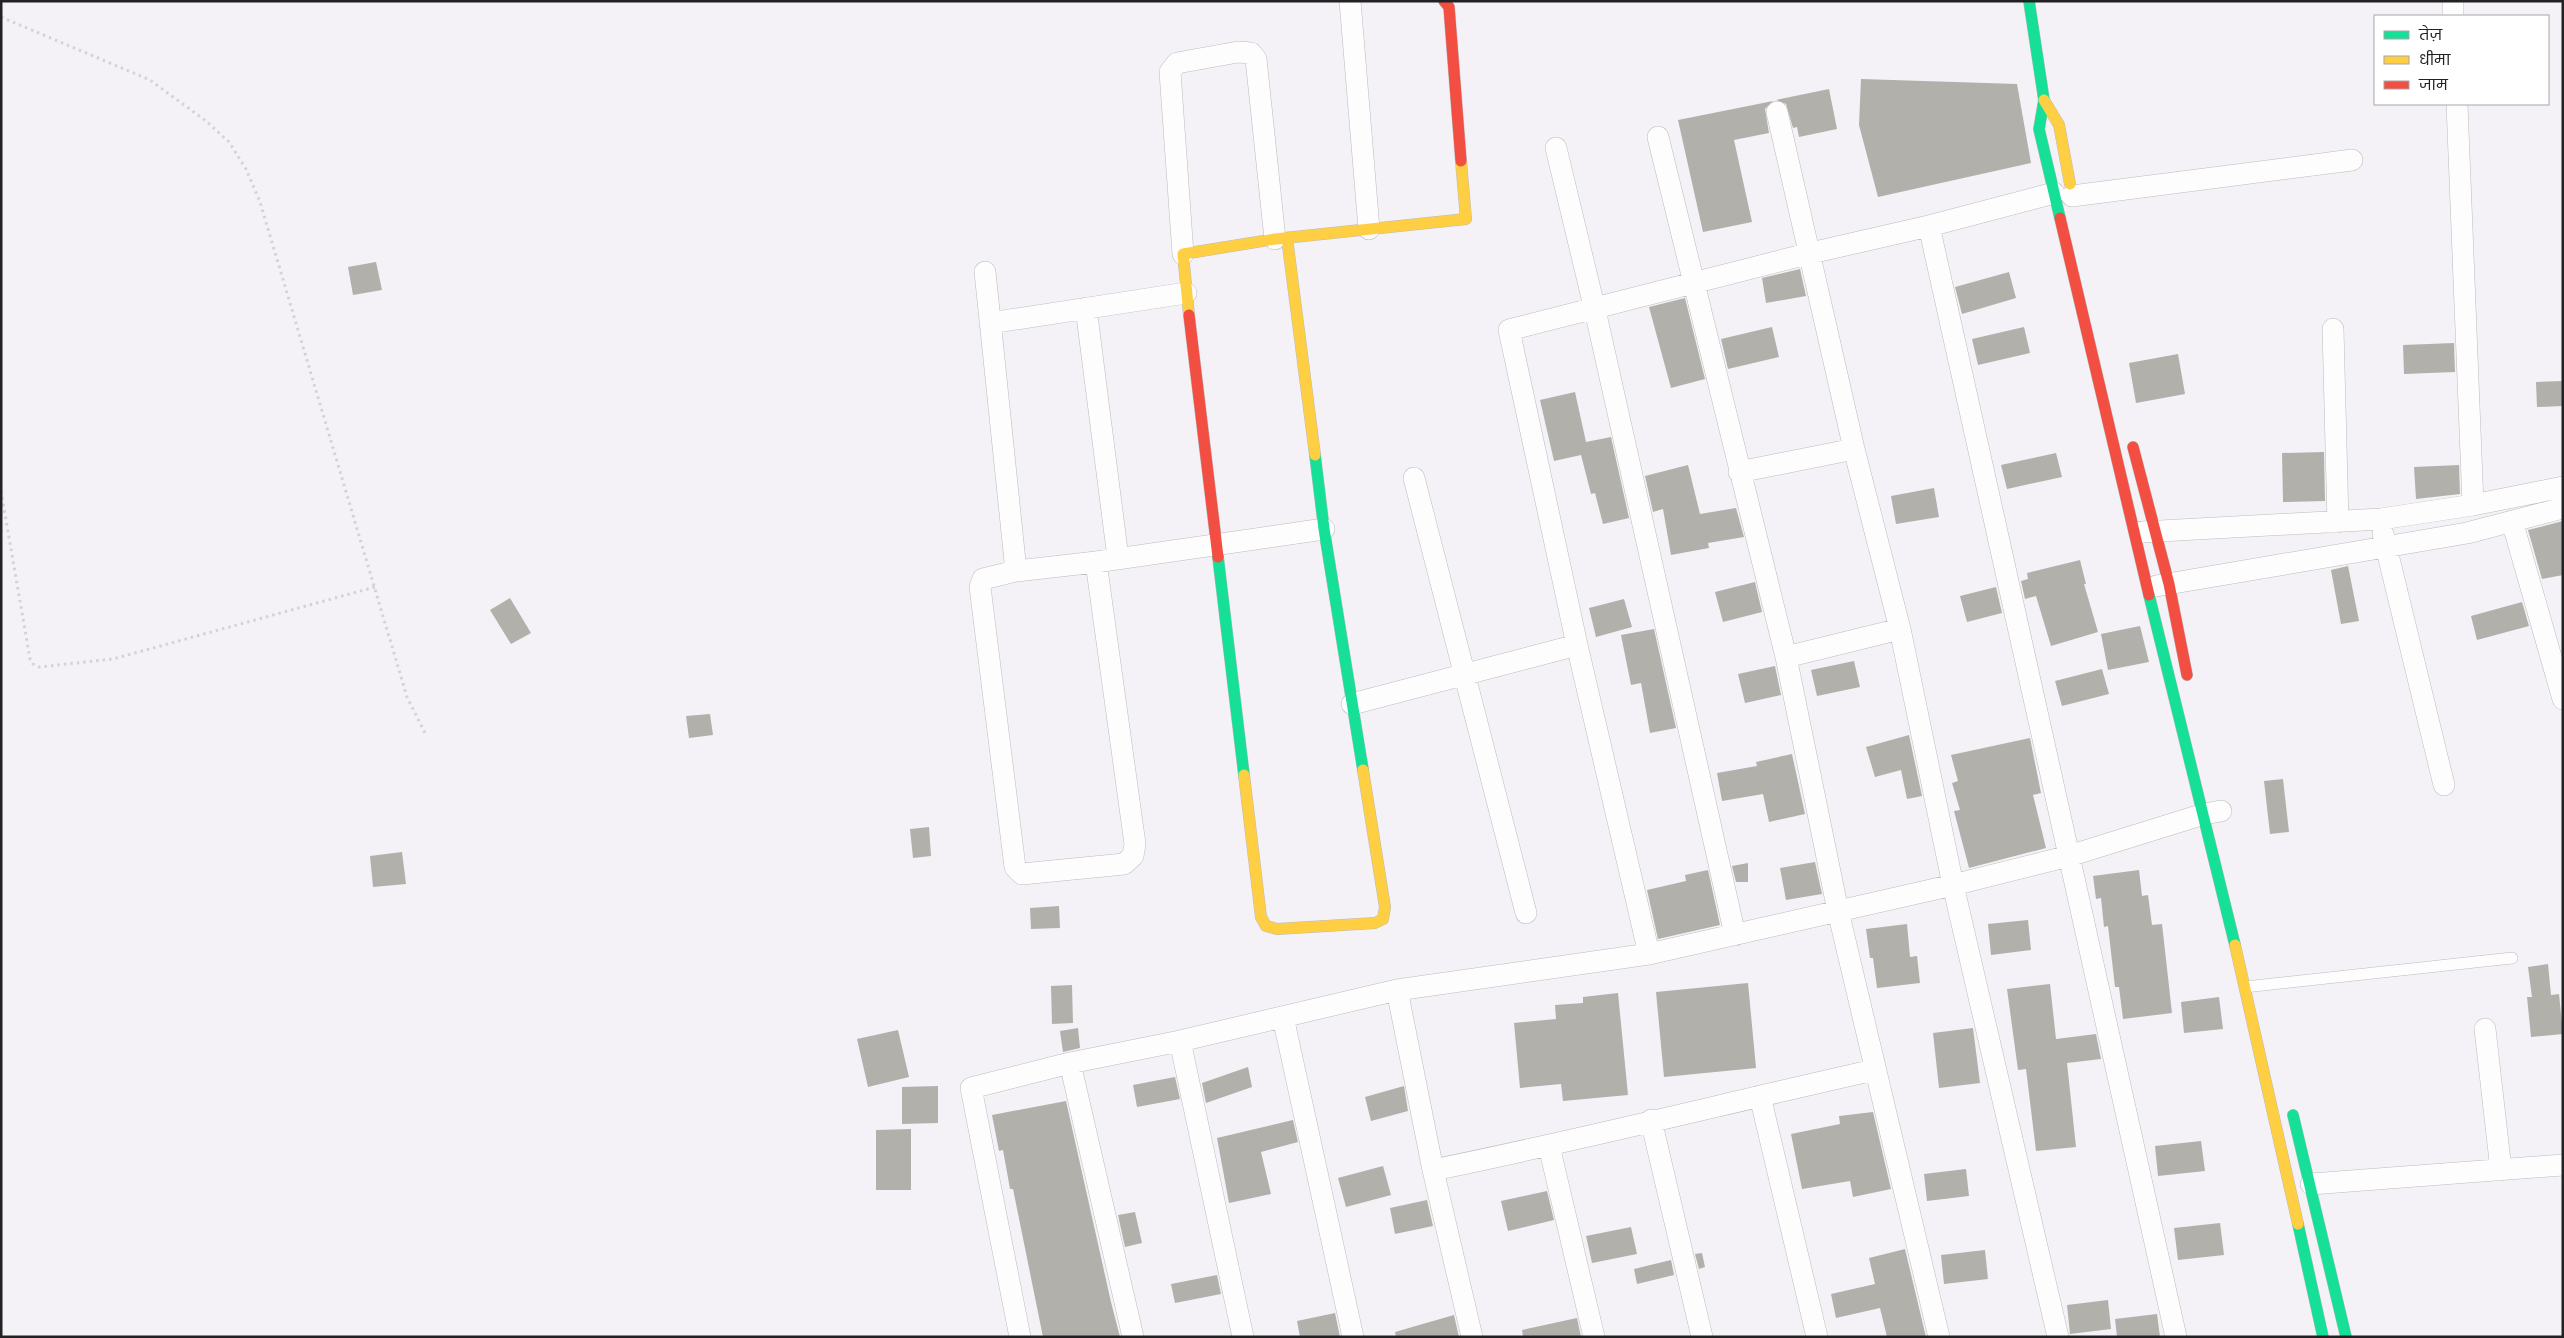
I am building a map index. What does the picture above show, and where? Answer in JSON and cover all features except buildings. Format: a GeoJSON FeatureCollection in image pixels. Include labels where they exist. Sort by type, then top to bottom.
{"type":"FeatureCollection","features":[{"type":"Feature","properties":{"kind":"street"},"geometry":{"type":"LineString","coordinates":[[1360,1],[1350,2],[1369,229]]}},
{"type":"Feature","properties":{"kind":"street"},"geometry":{"type":"LineString","coordinates":[[1183,254],[1281,238],[1466,219],[1449,7],[1444,1]]}},
{"type":"Feature","properties":{"kind":"street"},"geometry":{"type":"LineString","coordinates":[[2029,1],[2044,100],[2039,129],[2067,198]]}},
{"type":"Feature","properties":{"kind":"street"},"geometry":{"type":"LineString","coordinates":[[2452,1],[2453,15]]}},
{"type":"Feature","properties":{"kind":"street"},"geometry":{"type":"LineString","coordinates":[[1238,52],[1251,53],[1256,59],[1324,529],[1385,906],[1384,919],[1375,923],[1277,929],[1266,926],[1261,917],[1215,544],[1183,254],[1170,72],[1177,63],[1238,52]]}},
{"type":"Feature","properties":{"kind":"street"},"geometry":{"type":"LineString","coordinates":[[2044,100],[2059,125],[2067,198],[2144,532],[2169,584],[2189,686]]}},
{"type":"Feature","properties":{"kind":"street"},"geometry":{"type":"LineString","coordinates":[[2457,105],[2473,505]]}},
{"type":"Feature","properties":{"kind":"street"},"geometry":{"type":"LineString","coordinates":[[1777,112],[1811,253],[1854,449],[1900,629],[1953,885],[2058,1337]]}},
{"type":"Feature","properties":{"kind":"street"},"geometry":{"type":"LineString","coordinates":[[1658,137],[1786,657],[1838,911],[1874,1070],[1939,1337]]}},
{"type":"Feature","properties":{"kind":"street"},"geometry":{"type":"LineString","coordinates":[[1556,148],[1595,310],[1735,934]]}},
{"type":"Feature","properties":{"kind":"street"},"geometry":{"type":"LineString","coordinates":[[1649,954],[1577,645],[1510,330],[1595,310],[1811,253],[1929,226],[2067,198],[2352,160]]}},
{"type":"Feature","properties":{"kind":"street"},"geometry":{"type":"LineString","coordinates":[[1929,226],[2176,1337]]}},
{"type":"Feature","properties":{"kind":"street"},"geometry":{"type":"LineString","coordinates":[[985,272],[1016,571]]}},
{"type":"Feature","properties":{"kind":"street"},"geometry":{"type":"LineString","coordinates":[[990,323],[1186,294]]}},
{"type":"Feature","properties":{"kind":"street"},"geometry":{"type":"LineString","coordinates":[[1086,308],[1118,558]]}},
{"type":"Feature","properties":{"kind":"street"},"geometry":{"type":"LineString","coordinates":[[2333,329],[2338,522]]}},
{"type":"Feature","properties":{"kind":"street"},"geometry":{"type":"LineString","coordinates":[[2131,436],[2144,532],[2147,587],[2216,812],[2245,987],[2322,1337]]}},
{"type":"Feature","properties":{"kind":"street"},"geometry":{"type":"LineString","coordinates":[[1739,472],[1854,449]]}},
{"type":"Feature","properties":{"kind":"street"},"geometry":{"type":"LineString","coordinates":[[1414,478],[1526,913]]}},
{"type":"Feature","properties":{"kind":"street"},"geometry":{"type":"LineString","coordinates":[[2144,532],[2381,519],[2473,505],[2563,487]]}},
{"type":"Feature","properties":{"kind":"street"},"geometry":{"type":"LineString","coordinates":[[2147,587],[2467,533],[2563,508]]}},
{"type":"Feature","properties":{"kind":"street"},"geometry":{"type":"LineString","coordinates":[[2381,519],[2385,547],[2444,784]]}},
{"type":"Feature","properties":{"kind":"street"},"geometry":{"type":"LineString","coordinates":[[2512,521],[2563,699]]}},
{"type":"Feature","properties":{"kind":"street"},"geometry":{"type":"LineString","coordinates":[[1096,562],[1135,844],[1133,856],[1124,864],[1033,875],[1022,874],[1015,867],[980,587],[983,579],[1016,571],[1096,562],[1324,529]]}},
{"type":"Feature","properties":{"kind":"street"},"geometry":{"type":"LineString","coordinates":[[1786,657],[1900,629]]}},
{"type":"Feature","properties":{"kind":"street"},"geometry":{"type":"LineString","coordinates":[[1352,704],[1577,645]]}},
{"type":"Feature","properties":{"kind":"street"},"geometry":{"type":"LineString","coordinates":[[1020,1337],[971,1088],[1070,1063],[1180,1041],[1397,990],[1649,954],[1953,885],[2069,856],[2216,812]]}},
{"type":"Feature","properties":{"kind":"street"},"geometry":{"type":"LineString","coordinates":[[1397,990],[1433,1170],[1472,1337]]}},
{"type":"Feature","properties":{"kind":"street"},"geometry":{"type":"LineString","coordinates":[[1283,1017],[1353,1337]]}},
{"type":"Feature","properties":{"kind":"street"},"geometry":{"type":"LineString","coordinates":[[2485,1029],[2501,1170]]}},
{"type":"Feature","properties":{"kind":"street"},"geometry":{"type":"LineString","coordinates":[[1180,1041],[1243,1337]]}},
{"type":"Feature","properties":{"kind":"street"},"geometry":{"type":"LineString","coordinates":[[1070,1063],[1133,1337]]}},
{"type":"Feature","properties":{"kind":"street"},"geometry":{"type":"LineString","coordinates":[[1433,1170],[1549,1146],[1651,1120],[1874,1070]]}},
{"type":"Feature","properties":{"kind":"street"},"geometry":{"type":"LineString","coordinates":[[1760,1096],[1817,1337]]}},
{"type":"Feature","properties":{"kind":"street"},"geometry":{"type":"LineString","coordinates":[[2291,1108],[2311,1184],[2346,1337]]}},
{"type":"Feature","properties":{"kind":"street"},"geometry":{"type":"LineString","coordinates":[[1651,1120],[1702,1337]]}},
{"type":"Feature","properties":{"kind":"street"},"geometry":{"type":"LineString","coordinates":[[1549,1146],[1594,1337]]}},
{"type":"Feature","properties":{"kind":"street"},"geometry":{"type":"LineString","coordinates":[[2311,1184],[2563,1165]]}},
{"type":"Feature","properties":{"kind":"lane"},"geometry":{"type":"LineString","coordinates":[[2245,987],[2512,958]]}},
{"type":"Feature","properties":{"kind":"path"},"geometry":{"type":"LineString","coordinates":[[1,17],[150,80],[206,121],[229,142],[246,169],[260,202],[407,697],[425,733]]}},
{"type":"Feature","properties":{"kind":"path"},"geometry":{"type":"LineString","coordinates":[[1,491],[30,659],[33,664],[39,667],[113,659],[375,587]]}},
{"type":"Feature","properties":{"kind":"traffic: fast"},"geometry":{"type":"LineString","coordinates":[[2029,1],[2044,100],[2039,129],[2060,218]]}},
{"type":"Feature","properties":{"kind":"traffic: fast"},"geometry":{"type":"LineString","coordinates":[[1315,455],[1324,529],[1363,770]]}},
{"type":"Feature","properties":{"kind":"traffic: fast"},"geometry":{"type":"LineString","coordinates":[[1218,557],[1244,775]]}},
{"type":"Feature","properties":{"kind":"traffic: fast"},"geometry":{"type":"LineString","coordinates":[[2149,595],[2235,945]]}},
{"type":"Feature","properties":{"kind":"traffic: fast"},"geometry":{"type":"LineString","coordinates":[[2293,1115],[2346,1337]]}},
{"type":"Feature","properties":{"kind":"traffic: fast"},"geometry":{"type":"LineString","coordinates":[[2298,1224],[2323,1337]]}},
{"type":"Feature","properties":{"kind":"traffic: slow"},"geometry":{"type":"LineString","coordinates":[[2044,100],[2059,125],[2070,184]]}},
{"type":"Feature","properties":{"kind":"traffic: slow"},"geometry":{"type":"LineString","coordinates":[[1189,315],[1183,254],[1275,239],[1466,219],[1461,161]]}},
{"type":"Feature","properties":{"kind":"traffic: slow"},"geometry":{"type":"LineString","coordinates":[[1287,238],[1315,455]]}},
{"type":"Feature","properties":{"kind":"traffic: slow"},"geometry":{"type":"LineString","coordinates":[[1244,775],[1261,917],[1266,926],[1277,929],[1375,923],[1383,919],[1385,907],[1363,770]]}},
{"type":"Feature","properties":{"kind":"traffic: slow"},"geometry":{"type":"LineString","coordinates":[[2235,945],[2298,1224]]}},
{"type":"Feature","properties":{"kind":"traffic: jam"},"geometry":{"type":"LineString","coordinates":[[1444,1],[1449,7],[1461,161]]}},
{"type":"Feature","properties":{"kind":"traffic: jam"},"geometry":{"type":"LineString","coordinates":[[2060,218],[2149,595]]}},
{"type":"Feature","properties":{"kind":"traffic: jam"},"geometry":{"type":"LineString","coordinates":[[1189,315],[1218,557]]}},
{"type":"Feature","properties":{"kind":"traffic: jam"},"geometry":{"type":"LineString","coordinates":[[2133,447],[2169,584],[2187,675]]}}]}
